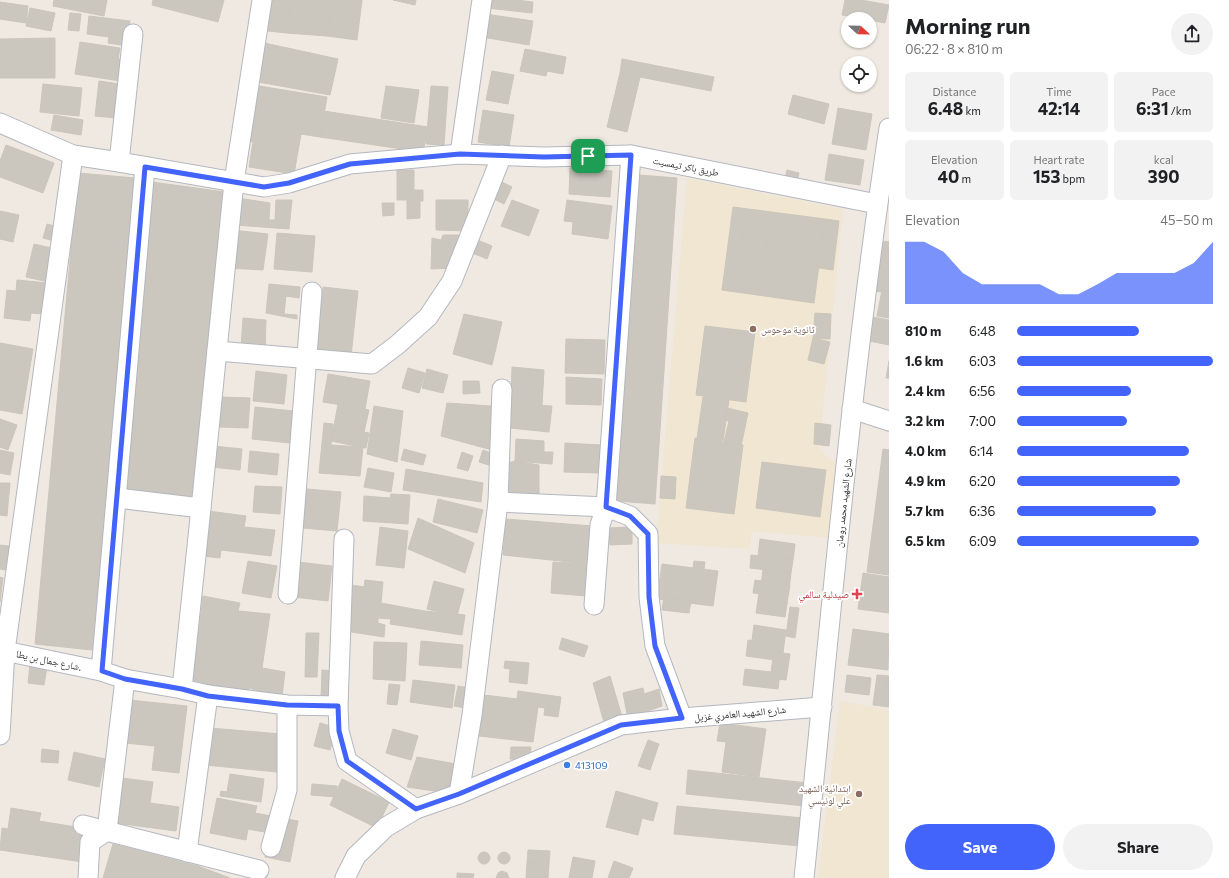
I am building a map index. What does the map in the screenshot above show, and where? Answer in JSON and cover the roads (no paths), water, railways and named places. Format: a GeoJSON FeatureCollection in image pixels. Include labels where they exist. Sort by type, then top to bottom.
{"type":"FeatureCollection","features":[{"type":"Feature","properties":{"kind":"street"},"geometry":{"type":"LineString","coordinates":[[182,689],[234,182],[262,0]]}},
{"type":"Feature","properties":{"kind":"street"},"geometry":{"type":"LineString","coordinates":[[460,154],[482,0]]}},
{"type":"Feature","properties":{"kind":"street"},"geometry":{"type":"LineString","coordinates":[[119,162],[133,34]]}},
{"type":"Feature","properties":{"kind":"street","name":"طريق باكر تيمسيت"},"geometry":{"type":"LineString","coordinates":[[0,124],[73,155],[264,187],[289,183],[350,164],[460,154],[544,157],[631,155],[877,204]]}},
{"type":"Feature","properties":{"kind":"street","name":"شارع الشهيد محمد رومان"},"geometry":{"type":"LineString","coordinates":[[804,878],[852,409],[877,204],[889,128]]}},
{"type":"Feature","properties":{"kind":"street"},"geometry":{"type":"LineString","coordinates":[[0,735],[3,650],[73,155]]}},
{"type":"Feature","properties":{"kind":"street"},"geometry":{"type":"LineString","coordinates":[[217,350],[372,364],[397,345],[428,317],[452,281],[502,155]]}},
{"type":"Feature","properties":{"kind":"street"},"geometry":{"type":"LineString","coordinates":[[594,606],[600,525],[606,507],[631,155]]}},
{"type":"Feature","properties":{"kind":"street"},"geometry":{"type":"LineString","coordinates":[[102,671],[145,167]]}},
{"type":"Feature","properties":{"kind":"street"},"geometry":{"type":"LineString","coordinates":[[288,594],[312,292]]}},
{"type":"Feature","properties":{"kind":"street"},"geometry":{"type":"LineString","coordinates":[[459,794],[472,715],[498,502],[502,389]]}},
{"type":"Feature","properties":{"kind":"street"},"geometry":{"type":"LineString","coordinates":[[852,409],[889,421]]}},
{"type":"Feature","properties":{"kind":"street"},"geometry":{"type":"LineString","coordinates":[[117,498],[201,508]]}},
{"type":"Feature","properties":{"kind":"street"},"geometry":{"type":"LineString","coordinates":[[498,502],[606,507],[630,516],[648,534],[649,597],[655,646],[682,718]]}},
{"type":"Feature","properties":{"kind":"street"},"geometry":{"type":"LineString","coordinates":[[344,539],[338,706],[339,731],[347,761],[416,809]]}},
{"type":"Feature","properties":{"kind":"street","name":"شارع جمال بن يطا."},"geometry":{"type":"LineString","coordinates":[[3,650],[102,671],[125,679],[182,689],[208,696],[287,705],[338,706]]}},
{"type":"Feature","properties":{"kind":"street"},"geometry":{"type":"LineString","coordinates":[[107,831],[125,679]]}},
{"type":"Feature","properties":{"kind":"street"},"geometry":{"type":"LineString","coordinates":[[187,852],[208,696]]}},
{"type":"Feature","properties":{"kind":"street"},"geometry":{"type":"LineString","coordinates":[[271,848],[287,790],[287,705]]}},
{"type":"Feature","properties":{"kind":"street","name":"شارع الشهيد العامري غزيل"},"geometry":{"type":"LineString","coordinates":[[345,878],[356,856],[386,826],[416,809],[459,794],[621,725],[682,718],[822,707]]}},
{"type":"Feature","properties":{"kind":"street"},"geometry":{"type":"LineString","coordinates":[[83,825],[260,870]]}},
{"type":"Feature","properties":{"kind":"street"},"geometry":{"type":"LineString","coordinates":[[88,878],[90,842],[107,831]]}},
{"type":"Feature","properties":{"kind":"place","name":"ثانوية موحوس"},"geometry":{"type":"Point","coordinates":[753,329]}},
{"type":"Feature","properties":{"kind":"place","name":"صيدلية سالمي"},"geometry":{"type":"Point","coordinates":[857,594]}},
{"type":"Feature","properties":{"kind":"place","name":"413109"},"geometry":{"type":"Point","coordinates":[567,765]}},
{"type":"Feature","properties":{"kind":"place","name":"ابتدائية الشهيد علي لونيسي"},"geometry":{"type":"Point","coordinates":[859,794]}}]}
